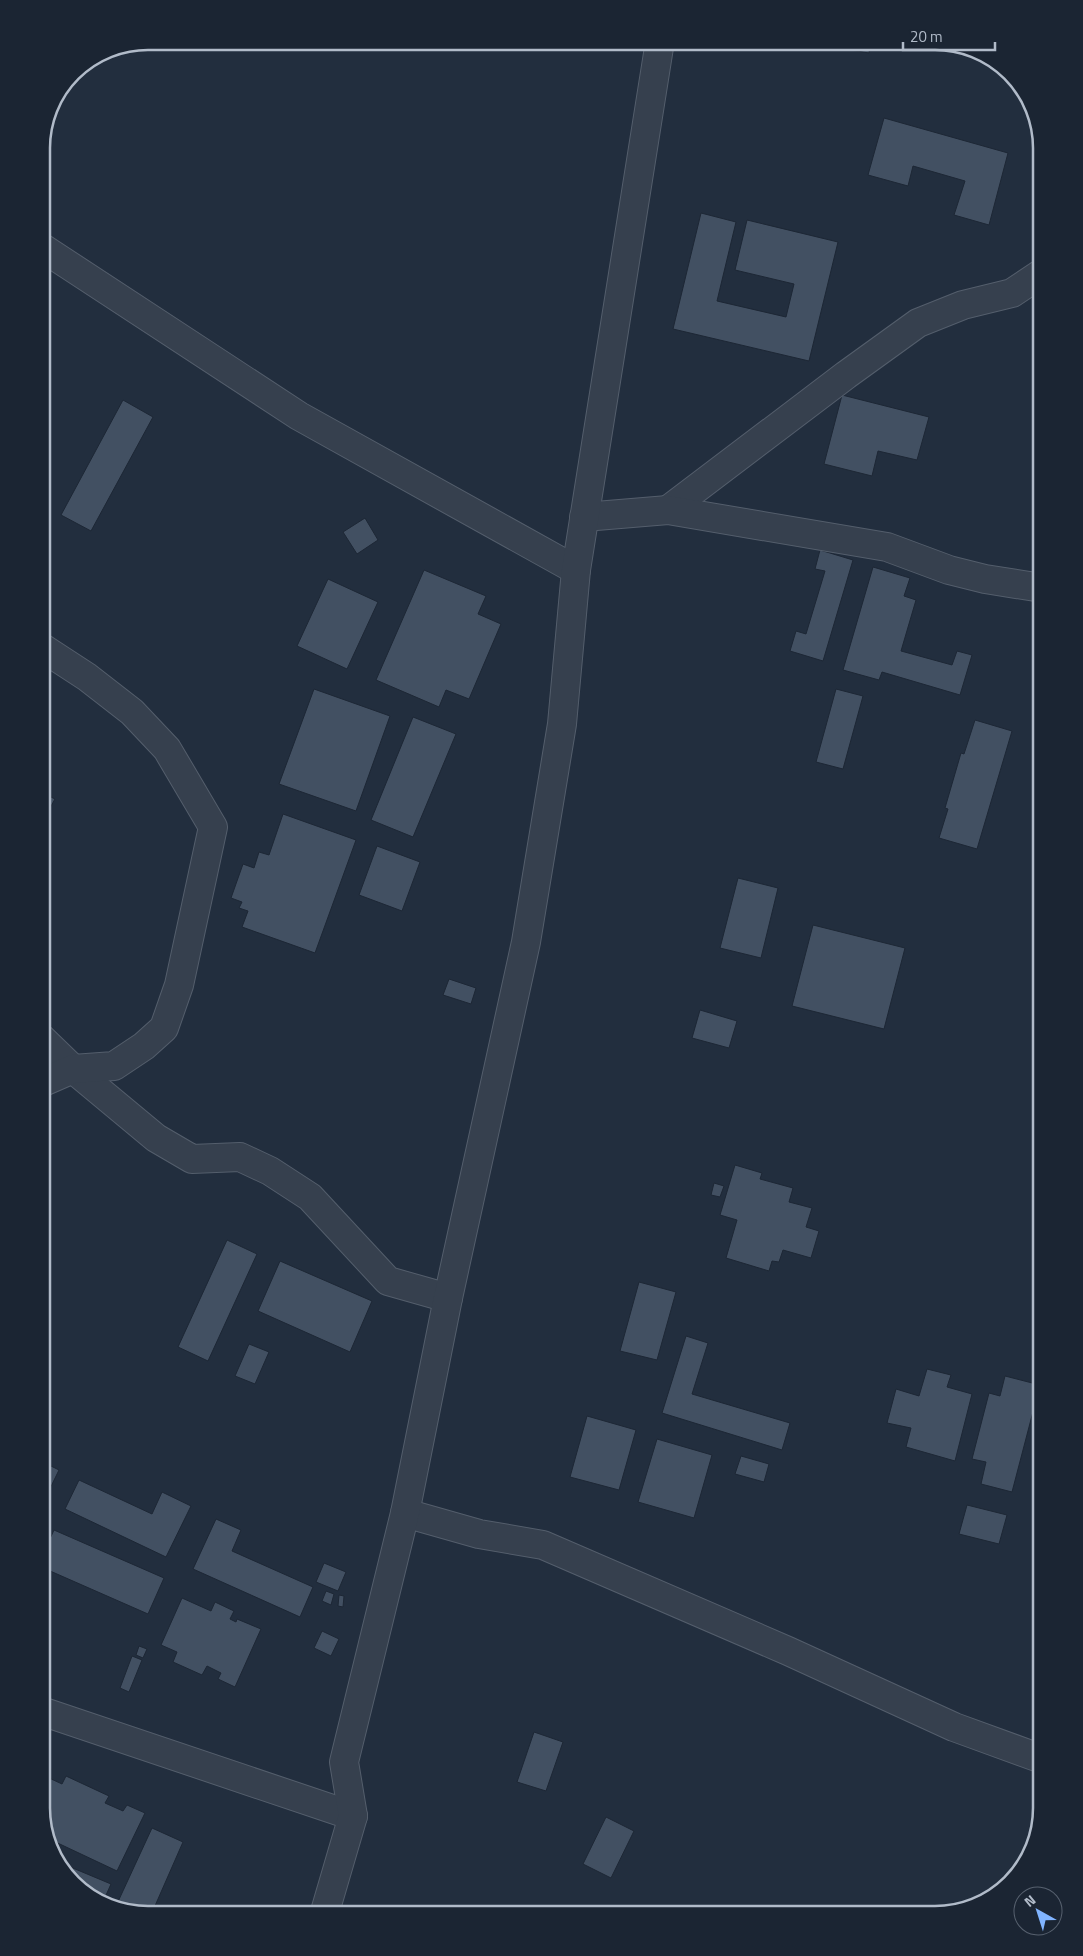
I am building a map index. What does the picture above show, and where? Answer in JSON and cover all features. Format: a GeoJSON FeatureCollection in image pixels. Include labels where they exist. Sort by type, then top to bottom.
{"type":"FeatureCollection","features":[{"type":"Feature","properties":{"kind":"street"},"geometry":{"type":"LineString","coordinates":[[327,1906],[353,1816],[344,1762],[405,1513],[448,1298],[526,942],[562,724],[576,570],[659,50]]}},
{"type":"Feature","properties":{"kind":"street"},"geometry":{"type":"LineString","coordinates":[[50,252],[299,416],[576,570]]}},
{"type":"Feature","properties":{"kind":"street"},"geometry":{"type":"LineString","coordinates":[[668,510],[918,323],[963,305],[1012,293],[1033,279]]}},
{"type":"Feature","properties":{"kind":"street"},"geometry":{"type":"LineString","coordinates":[[584,517],[668,510],[886,547],[967,574],[1033,586]]}},
{"type":"Feature","properties":{"kind":"street"},"geometry":{"type":"LineString","coordinates":[[50,653],[87,676],[132,712],[167,749],[213,827],[179,984],[164,1028],[144,1046],[114,1066],[72,1069],[50,1079]]}},
{"type":"Feature","properties":{"kind":"street"},"geometry":{"type":"LineString","coordinates":[[50,1047],[72,1069],[156,1138],[192,1159],[240,1157],[270,1171],[310,1197],[388,1281],[448,1298]]}},
{"type":"Feature","properties":{"kind":"street"},"geometry":{"type":"LineString","coordinates":[[405,1513],[479,1534],[542,1545],[788,1651],[954,1727],[1033,1756]]}},
{"type":"Feature","properties":{"kind":"street"},"geometry":{"type":"LineString","coordinates":[[50,1714],[353,1816]]}},
{"type":"Feature","properties":{"kind":"building"},"geometry":{"type":"Polygon","coordinates":[[[851,50],[870,50],[869,53],[851,50]]]}},
{"type":"Feature","properties":{"kind":"building"},"geometry":{"type":"Polygon","coordinates":[[[884,118],[1008,153],[989,225],[954,215],[965,181],[913,166],[908,186],[868,175],[884,118]]]}},
{"type":"Feature","properties":{"kind":"building"},"geometry":{"type":"Polygon","coordinates":[[[701,213],[736,222],[717,301],[786,317],[794,284],[735,270],[747,220],[838,242],[809,361],[673,329],[701,213]]]}},
{"type":"Feature","properties":{"kind":"building"},"geometry":{"type":"Polygon","coordinates":[[[842,395],[929,417],[917,460],[878,451],[872,476],[824,464],[842,395]]]}},
{"type":"Feature","properties":{"kind":"building"},"geometry":{"type":"Polygon","coordinates":[[[123,400],[153,417],[91,531],[61,515],[123,400]]]}},
{"type":"Feature","properties":{"kind":"building"},"geometry":{"type":"Polygon","coordinates":[[[365,518],[378,540],[357,554],[343,532],[365,518]]]}},
{"type":"Feature","properties":{"kind":"building"},"geometry":{"type":"Polygon","coordinates":[[[820,550],[853,560],[823,661],[790,651],[796,631],[806,634],[825,571],[815,569],[820,550]]]}},
{"type":"Feature","properties":{"kind":"building"},"geometry":{"type":"Polygon","coordinates":[[[873,567],[910,578],[904,596],[916,600],[901,651],[952,665],[957,651],[972,655],[960,695],[882,672],[879,680],[843,670],[873,567]]]}},
{"type":"Feature","properties":{"kind":"building"},"geometry":{"type":"Polygon","coordinates":[[[424,570],[486,596],[478,614],[501,624],[469,699],[446,690],[439,707],[376,680],[424,570]]]}},
{"type":"Feature","properties":{"kind":"building"},"geometry":{"type":"Polygon","coordinates":[[[328,579],[378,602],[347,669],[297,646],[328,579]]]}},
{"type":"Feature","properties":{"kind":"building"},"geometry":{"type":"Polygon","coordinates":[[[314,689],[390,716],[356,811],[279,784],[314,689]]]}},
{"type":"Feature","properties":{"kind":"building"},"geometry":{"type":"Polygon","coordinates":[[[836,689],[863,696],[843,769],[816,762],[836,689]]]}},
{"type":"Feature","properties":{"kind":"building"},"geometry":{"type":"Polygon","coordinates":[[[413,717],[456,734],[413,837],[371,820],[413,717]]]}},
{"type":"Feature","properties":{"kind":"building"},"geometry":{"type":"Polygon","coordinates":[[[975,720],[1012,731],[977,849],[939,838],[948,809],[945,808],[961,753],[964,754],[975,720]]]}},
{"type":"Feature","properties":{"kind":"building"},"geometry":{"type":"Polygon","coordinates":[[[50,796],[55,799],[50,808],[50,796]]]}},
{"type":"Feature","properties":{"kind":"building"},"geometry":{"type":"Polygon","coordinates":[[[283,814],[356,840],[315,953],[242,927],[248,911],[239,908],[242,902],[231,898],[243,864],[254,868],[259,852],[269,855],[283,814]]]}},
{"type":"Feature","properties":{"kind":"building"},"geometry":{"type":"Polygon","coordinates":[[[377,846],[420,862],[402,911],[359,895],[377,846]]]}},
{"type":"Feature","properties":{"kind":"building"},"geometry":{"type":"Polygon","coordinates":[[[738,878],[778,888],[761,958],[720,948],[738,878]]]}},
{"type":"Feature","properties":{"kind":"building"},"geometry":{"type":"Polygon","coordinates":[[[813,925],[905,948],[884,1029],[792,1006],[813,925]]]}},
{"type":"Feature","properties":{"kind":"building"},"geometry":{"type":"Polygon","coordinates":[[[449,979],[476,988],[471,1004],[443,995],[449,979]]]}},
{"type":"Feature","properties":{"kind":"building"},"geometry":{"type":"Polygon","coordinates":[[[700,1010],[737,1021],[729,1048],[692,1038],[700,1010]]]}},
{"type":"Feature","properties":{"kind":"building"},"geometry":{"type":"Polygon","coordinates":[[[735,1165],[762,1173],[760,1179],[793,1188],[789,1202],[812,1208],[806,1227],[819,1231],[811,1258],[783,1250],[779,1262],[772,1261],[769,1271],[726,1258],[737,1220],[720,1215],[735,1165]]]}},
{"type":"Feature","properties":{"kind":"building"},"geometry":{"type":"Polygon","coordinates":[[[714,1183],[724,1186],[720,1197],[711,1195],[714,1183]]]}},
{"type":"Feature","properties":{"kind":"building"},"geometry":{"type":"Polygon","coordinates":[[[227,1240],[257,1254],[208,1361],[178,1347],[227,1240]]]}},
{"type":"Feature","properties":{"kind":"building"},"geometry":{"type":"Polygon","coordinates":[[[280,1261],[372,1301],[350,1352],[258,1311],[280,1261]]]}},
{"type":"Feature","properties":{"kind":"building"},"geometry":{"type":"Polygon","coordinates":[[[639,1282],[676,1292],[657,1360],[620,1351],[639,1282]]]}},
{"type":"Feature","properties":{"kind":"building"},"geometry":{"type":"Polygon","coordinates":[[[686,1336],[708,1343],[692,1394],[790,1423],[782,1450],[662,1413],[686,1336]]]}},
{"type":"Feature","properties":{"kind":"building"},"geometry":{"type":"Polygon","coordinates":[[[249,1344],[269,1352],[255,1384],[235,1376],[249,1344]]]}},
{"type":"Feature","properties":{"kind":"building"},"geometry":{"type":"Polygon","coordinates":[[[927,1369],[951,1375],[947,1387],[972,1394],[955,1461],[906,1447],[911,1428],[887,1423],[896,1389],[919,1396],[927,1369]]]}},
{"type":"Feature","properties":{"kind":"building"},"geometry":{"type":"Polygon","coordinates":[[[1005,1376],[1033,1383],[1033,1412],[1012,1492],[981,1484],[986,1462],[972,1459],[989,1393],[1000,1396],[1005,1376]]]}},
{"type":"Feature","properties":{"kind":"building"},"geometry":{"type":"Polygon","coordinates":[[[587,1416],[636,1430],[619,1490],[570,1477],[587,1416]]]}},
{"type":"Feature","properties":{"kind":"building"},"geometry":{"type":"Polygon","coordinates":[[[657,1439],[712,1455],[694,1518],[638,1502],[657,1439]]]}},
{"type":"Feature","properties":{"kind":"building"},"geometry":{"type":"Polygon","coordinates":[[[741,1456],[769,1464],[764,1482],[735,1474],[741,1456]]]}},
{"type":"Feature","properties":{"kind":"building"},"geometry":{"type":"Polygon","coordinates":[[[50,1466],[59,1470],[50,1489],[50,1466]]]}},
{"type":"Feature","properties":{"kind":"building"},"geometry":{"type":"Polygon","coordinates":[[[79,1480],[152,1514],[162,1492],[191,1506],[166,1557],[65,1509],[79,1480]]]}},
{"type":"Feature","properties":{"kind":"building"},"geometry":{"type":"Polygon","coordinates":[[[967,1505],[1007,1515],[999,1544],[959,1534],[967,1505]]]}},
{"type":"Feature","properties":{"kind":"building"},"geometry":{"type":"Polygon","coordinates":[[[216,1519],[241,1530],[232,1551],[313,1587],[300,1617],[193,1569],[216,1519]]]}},
{"type":"Feature","properties":{"kind":"building"},"geometry":{"type":"Polygon","coordinates":[[[54,1530],[164,1578],[148,1614],[50,1571],[50,1539],[54,1530]]]}},
{"type":"Feature","properties":{"kind":"building"},"geometry":{"type":"Polygon","coordinates":[[[324,1563],[346,1572],[338,1591],[316,1582],[324,1563]]]}},
{"type":"Feature","properties":{"kind":"building"},"geometry":{"type":"Polygon","coordinates":[[[326,1591],[334,1594],[331,1605],[322,1601],[326,1591]]]}},
{"type":"Feature","properties":{"kind":"building"},"geometry":{"type":"Polygon","coordinates":[[[339,1595],[344,1596],[343,1607],[338,1606],[339,1595]]]}},
{"type":"Feature","properties":{"kind":"building"},"geometry":{"type":"Polygon","coordinates":[[[182,1598],[211,1611],[215,1602],[234,1611],[230,1619],[236,1622],[237,1619],[261,1629],[235,1687],[218,1679],[221,1673],[207,1666],[202,1675],[173,1662],[177,1652],[161,1645],[182,1598]]]}},
{"type":"Feature","properties":{"kind":"building"},"geometry":{"type":"Polygon","coordinates":[[[322,1631],[339,1639],[331,1656],[314,1648],[322,1631]]]}},
{"type":"Feature","properties":{"kind":"building"},"geometry":{"type":"Polygon","coordinates":[[[139,1646],[147,1649],[143,1658],[136,1655],[139,1646]]]}},
{"type":"Feature","properties":{"kind":"building"},"geometry":{"type":"Polygon","coordinates":[[[132,1656],[142,1660],[129,1692],[120,1688],[132,1656]]]}},
{"type":"Feature","properties":{"kind":"building"},"geometry":{"type":"Polygon","coordinates":[[[534,1732],[563,1742],[546,1791],[517,1782],[534,1732]]]}},
{"type":"Feature","properties":{"kind":"building"},"geometry":{"type":"Polygon","coordinates":[[[66,1776],[109,1796],[105,1803],[123,1811],[127,1805],[145,1813],[117,1871],[56,1842],[51,1821],[50,1778],[62,1784],[66,1776]]]}},
{"type":"Feature","properties":{"kind":"building"},"geometry":{"type":"Polygon","coordinates":[[[606,1817],[634,1831],[611,1878],[583,1864],[606,1817]]]}},
{"type":"Feature","properties":{"kind":"building"},"geometry":{"type":"Polygon","coordinates":[[[152,1828],[183,1842],[155,1906],[142,1906],[118,1901],[152,1828]]]}},
{"type":"Feature","properties":{"kind":"building"},"geometry":{"type":"Polygon","coordinates":[[[69,1866],[111,1884],[105,1896],[88,1886],[69,1866]]]}}]}
